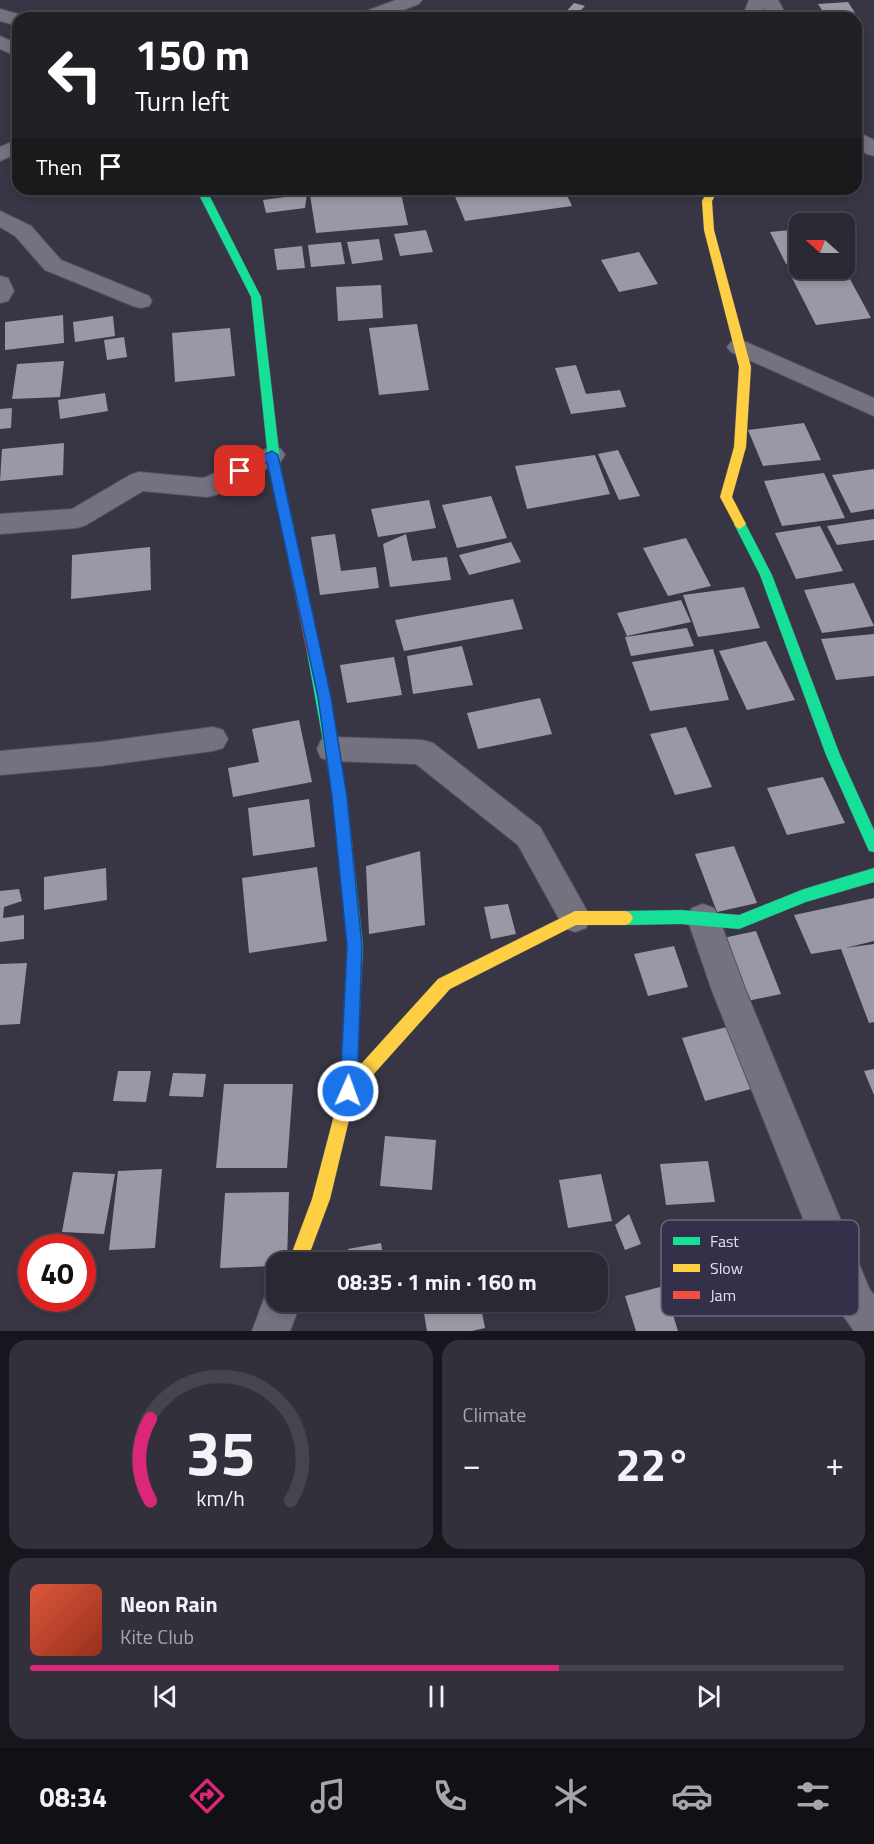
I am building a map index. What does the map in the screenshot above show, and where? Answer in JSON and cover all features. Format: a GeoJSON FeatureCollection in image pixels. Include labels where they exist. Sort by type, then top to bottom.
{"type":"FeatureCollection","features":[{"type":"Feature","properties":{"kind":"street"},"geometry":{"type":"LineString","coordinates":[[381,12],[413,0]]}},
{"type":"Feature","properties":{"kind":"street"},"geometry":{"type":"LineString","coordinates":[[204,195],[256,297],[272,455],[333,749],[340,797],[354,946],[348,1091],[321,1199],[301,1252]]}},
{"type":"Feature","properties":{"kind":"street"},"geometry":{"type":"LineString","coordinates":[[710,195],[707,201],[709,230],[745,367],[740,447],[726,497],[766,575],[833,755],[874,846]]}},
{"type":"Feature","properties":{"kind":"street"},"geometry":{"type":"LineString","coordinates":[[0,218],[23,231],[53,265],[141,301]]}},
{"type":"Feature","properties":{"kind":"street"},"geometry":{"type":"LineString","coordinates":[[0,283],[3,291],[0,296]]}},
{"type":"Feature","properties":{"kind":"street"},"geometry":{"type":"LineString","coordinates":[[739,347],[874,408]]}},
{"type":"Feature","properties":{"kind":"street"},"geometry":{"type":"LineString","coordinates":[[0,524],[77,518],[139,481],[207,488],[272,455]]}},
{"type":"Feature","properties":{"kind":"street"},"geometry":{"type":"LineString","coordinates":[[0,763],[100,754],[213,739]]}},
{"type":"Feature","properties":{"kind":"street"},"geometry":{"type":"LineString","coordinates":[[333,749],[422,752],[529,836],[575,918]]}},
{"type":"Feature","properties":{"kind":"street"},"geometry":{"type":"LineString","coordinates":[[348,1091],[444,984],[575,918],[704,918],[739,922],[804,896],[874,875]]}},
{"type":"Feature","properties":{"kind":"street"},"geometry":{"type":"LineString","coordinates":[[704,918],[729,991],[822,1220]]}},
{"type":"Feature","properties":{"kind":"street"},"geometry":{"type":"LineString","coordinates":[[859,1306],[874,1326]]}},
{"type":"Feature","properties":{"kind":"street"},"geometry":{"type":"LineString","coordinates":[[271,1331],[278,1312]]}},
{"type":"Feature","properties":{"kind":"building"},"geometry":{"type":"Polygon","coordinates":[[[848,2],[854,12],[823,12],[818,4],[848,2]]]}},
{"type":"Feature","properties":{"kind":"building"},"geometry":{"type":"Polygon","coordinates":[[[574,3],[585,6],[579,12],[566,12],[574,3]]]}},
{"type":"Feature","properties":{"kind":"building"},"geometry":{"type":"Polygon","coordinates":[[[307,195],[305,208],[266,213],[263,200],[307,195]]]}},
{"type":"Feature","properties":{"kind":"building"},"geometry":{"type":"Polygon","coordinates":[[[310,195],[401,195],[408,225],[316,233],[310,195]]]}},
{"type":"Feature","properties":{"kind":"building"},"geometry":{"type":"Polygon","coordinates":[[[454,195],[567,195],[572,206],[465,221],[454,195]]]}},
{"type":"Feature","properties":{"kind":"building"},"geometry":{"type":"Polygon","coordinates":[[[426,230],[433,252],[400,256],[394,234],[426,230]]]}},
{"type":"Feature","properties":{"kind":"building"},"geometry":{"type":"Polygon","coordinates":[[[789,230],[789,264],[786,264],[770,232],[789,230]]]}},
{"type":"Feature","properties":{"kind":"building"},"geometry":{"type":"Polygon","coordinates":[[[379,239],[383,260],[352,264],[347,242],[379,239]]]}},
{"type":"Feature","properties":{"kind":"building"},"geometry":{"type":"Polygon","coordinates":[[[341,242],[345,264],[311,267],[308,245],[341,242]]]}},
{"type":"Feature","properties":{"kind":"building"},"geometry":{"type":"Polygon","coordinates":[[[302,246],[305,268],[277,270],[274,249],[302,246]]]}},
{"type":"Feature","properties":{"kind":"building"},"geometry":{"type":"Polygon","coordinates":[[[639,252],[658,284],[619,292],[601,260],[639,252]]]}},
{"type":"Feature","properties":{"kind":"building"},"geometry":{"type":"Polygon","coordinates":[[[793,279],[850,279],[871,318],[816,325],[793,279]]]}},
{"type":"Feature","properties":{"kind":"building"},"geometry":{"type":"Polygon","coordinates":[[[381,285],[383,318],[338,321],[336,287],[381,285]]]}},
{"type":"Feature","properties":{"kind":"building"},"geometry":{"type":"Polygon","coordinates":[[[63,315],[64,343],[5,350],[5,322],[63,315]]]}},
{"type":"Feature","properties":{"kind":"building"},"geometry":{"type":"Polygon","coordinates":[[[113,316],[115,336],[75,342],[73,322],[113,316]]]}},
{"type":"Feature","properties":{"kind":"building"},"geometry":{"type":"Polygon","coordinates":[[[417,324],[429,390],[379,395],[369,328],[417,324]]]}},
{"type":"Feature","properties":{"kind":"building"},"geometry":{"type":"Polygon","coordinates":[[[230,328],[235,376],[175,382],[172,333],[230,328]]]}},
{"type":"Feature","properties":{"kind":"building"},"geometry":{"type":"Polygon","coordinates":[[[124,337],[127,357],[107,360],[104,340],[124,337]]]}},
{"type":"Feature","properties":{"kind":"building"},"geometry":{"type":"Polygon","coordinates":[[[64,361],[60,397],[12,399],[17,364],[64,361]]]}},
{"type":"Feature","properties":{"kind":"building"},"geometry":{"type":"Polygon","coordinates":[[[576,365],[586,394],[620,390],[626,407],[571,414],[555,368],[576,365]]]}},
{"type":"Feature","properties":{"kind":"building"},"geometry":{"type":"Polygon","coordinates":[[[105,393],[108,411],[60,419],[58,400],[105,393]]]}},
{"type":"Feature","properties":{"kind":"building"},"geometry":{"type":"Polygon","coordinates":[[[12,408],[11,428],[0,429],[0,409],[12,408]]]}},
{"type":"Feature","properties":{"kind":"building"},"geometry":{"type":"Polygon","coordinates":[[[804,423],[821,460],[763,466],[748,430],[804,423]]]}},
{"type":"Feature","properties":{"kind":"building"},"geometry":{"type":"Polygon","coordinates":[[[64,443],[63,475],[0,481],[2,449],[64,443]]]}},
{"type":"Feature","properties":{"kind":"building"},"geometry":{"type":"Polygon","coordinates":[[[618,450],[640,496],[619,500],[598,454],[618,450]]]}},
{"type":"Feature","properties":{"kind":"building"},"geometry":{"type":"Polygon","coordinates":[[[595,455],[610,494],[527,509],[515,466],[595,455]]]}},
{"type":"Feature","properties":{"kind":"building"},"geometry":{"type":"Polygon","coordinates":[[[874,469],[874,509],[851,513],[832,475],[874,469]]]}},
{"type":"Feature","properties":{"kind":"building"},"geometry":{"type":"Polygon","coordinates":[[[824,473],[845,518],[782,526],[764,481],[824,473]]]}},
{"type":"Feature","properties":{"kind":"building"},"geometry":{"type":"Polygon","coordinates":[[[491,496],[507,538],[457,548],[442,505],[491,496]]]}},
{"type":"Feature","properties":{"kind":"building"},"geometry":{"type":"Polygon","coordinates":[[[429,500],[436,528],[378,537],[371,509],[429,500]]]}},
{"type":"Feature","properties":{"kind":"building"},"geometry":{"type":"Polygon","coordinates":[[[874,519],[874,540],[837,545],[827,526],[874,519]]]}},
{"type":"Feature","properties":{"kind":"building"},"geometry":{"type":"Polygon","coordinates":[[[820,526],[843,571],[796,579],[775,533],[820,526]]]}},
{"type":"Feature","properties":{"kind":"building"},"geometry":{"type":"Polygon","coordinates":[[[335,534],[341,571],[376,567],[379,588],[320,595],[311,537],[335,534]]]}},
{"type":"Feature","properties":{"kind":"building"},"geometry":{"type":"Polygon","coordinates":[[[406,534],[412,561],[447,557],[451,580],[390,587],[383,544],[406,534]]]}},
{"type":"Feature","properties":{"kind":"building"},"geometry":{"type":"Polygon","coordinates":[[[686,538],[711,586],[668,596],[643,548],[686,538]]]}},
{"type":"Feature","properties":{"kind":"building"},"geometry":{"type":"Polygon","coordinates":[[[511,542],[521,562],[469,575],[459,555],[511,542]]]}},
{"type":"Feature","properties":{"kind":"building"},"geometry":{"type":"Polygon","coordinates":[[[150,547],[151,590],[71,599],[72,555],[150,547]]]}},
{"type":"Feature","properties":{"kind":"building"},"geometry":{"type":"Polygon","coordinates":[[[854,583],[874,626],[822,633],[804,590],[854,583]]]}},
{"type":"Feature","properties":{"kind":"building"},"geometry":{"type":"Polygon","coordinates":[[[744,587],[760,628],[698,637],[683,595],[744,587]]]}},
{"type":"Feature","properties":{"kind":"building"},"geometry":{"type":"Polygon","coordinates":[[[513,599],[523,629],[404,651],[395,620],[513,599]]]}},
{"type":"Feature","properties":{"kind":"building"},"geometry":{"type":"Polygon","coordinates":[[[681,600],[691,622],[627,636],[617,613],[681,600]]]}},
{"type":"Feature","properties":{"kind":"building"},"geometry":{"type":"Polygon","coordinates":[[[687,628],[694,646],[631,656],[625,637],[687,628]]]}},
{"type":"Feature","properties":{"kind":"building"},"geometry":{"type":"Polygon","coordinates":[[[874,634],[874,676],[836,680],[821,639],[874,634]]]}},
{"type":"Feature","properties":{"kind":"building"},"geometry":{"type":"Polygon","coordinates":[[[766,641],[795,700],[747,710],[719,651],[766,641]]]}},
{"type":"Feature","properties":{"kind":"building"},"geometry":{"type":"Polygon","coordinates":[[[462,646],[473,685],[413,694],[407,656],[462,646]]]}},
{"type":"Feature","properties":{"kind":"building"},"geometry":{"type":"Polygon","coordinates":[[[713,649],[729,700],[650,711],[632,662],[713,649]]]}},
{"type":"Feature","properties":{"kind":"building"},"geometry":{"type":"Polygon","coordinates":[[[394,657],[402,695],[347,703],[340,665],[394,657]]]}},
{"type":"Feature","properties":{"kind":"building"},"geometry":{"type":"Polygon","coordinates":[[[540,698],[552,734],[478,749],[467,713],[540,698]]]}},
{"type":"Feature","properties":{"kind":"building"},"geometry":{"type":"Polygon","coordinates":[[[299,720],[312,782],[233,797],[228,768],[259,762],[252,729],[299,720]]]}},
{"type":"Feature","properties":{"kind":"building"},"geometry":{"type":"Polygon","coordinates":[[[686,727],[712,787],[675,795],[650,734],[686,727]]]}},
{"type":"Feature","properties":{"kind":"building"},"geometry":{"type":"Polygon","coordinates":[[[823,777],[845,823],[787,835],[767,788],[823,777]]]}},
{"type":"Feature","properties":{"kind":"building"},"geometry":{"type":"Polygon","coordinates":[[[309,799],[315,847],[253,856],[248,808],[309,799]]]}},
{"type":"Feature","properties":{"kind":"building"},"geometry":{"type":"Polygon","coordinates":[[[734,846],[757,903],[717,912],[695,854],[734,846]]]}},
{"type":"Feature","properties":{"kind":"building"},"geometry":{"type":"Polygon","coordinates":[[[420,851],[425,925],[369,934],[366,866],[420,851]]]}},
{"type":"Feature","properties":{"kind":"building"},"geometry":{"type":"Polygon","coordinates":[[[317,867],[327,941],[249,953],[242,878],[317,867]]]}},
{"type":"Feature","properties":{"kind":"building"},"geometry":{"type":"Polygon","coordinates":[[[106,868],[107,900],[44,910],[44,877],[106,868]]]}},
{"type":"Feature","properties":{"kind":"building"},"geometry":{"type":"Polygon","coordinates":[[[19,889],[22,901],[4,907],[3,918],[24,915],[24,939],[0,942],[0,891],[19,889]]]}},
{"type":"Feature","properties":{"kind":"building"},"geometry":{"type":"Polygon","coordinates":[[[874,898],[874,941],[845,948],[874,944],[874,1022],[869,1023],[841,949],[811,954],[794,915],[874,898]]]}},
{"type":"Feature","properties":{"kind":"building"},"geometry":{"type":"Polygon","coordinates":[[[508,904],[516,934],[491,939],[484,907],[508,904]]]}},
{"type":"Feature","properties":{"kind":"building"},"geometry":{"type":"Polygon","coordinates":[[[756,931],[781,994],[747,1001],[723,938],[756,931]]]}},
{"type":"Feature","properties":{"kind":"building"},"geometry":{"type":"Polygon","coordinates":[[[674,946],[688,987],[648,996],[634,954],[674,946]]]}},
{"type":"Feature","properties":{"kind":"building"},"geometry":{"type":"Polygon","coordinates":[[[27,963],[20,1024],[0,1025],[0,964],[27,963]]]}},
{"type":"Feature","properties":{"kind":"building"},"geometry":{"type":"Polygon","coordinates":[[[731,1026],[755,1088],[705,1101],[682,1038],[731,1026]]]}},
{"type":"Feature","properties":{"kind":"building"},"geometry":{"type":"Polygon","coordinates":[[[874,1069],[874,1095],[864,1071],[874,1069]]]}},
{"type":"Feature","properties":{"kind":"building"},"geometry":{"type":"Polygon","coordinates":[[[118,1071],[151,1071],[146,1102],[113,1101],[118,1071]]]}},
{"type":"Feature","properties":{"kind":"building"},"geometry":{"type":"Polygon","coordinates":[[[173,1073],[206,1074],[203,1097],[169,1096],[173,1073]]]}},
{"type":"Feature","properties":{"kind":"building"},"geometry":{"type":"Polygon","coordinates":[[[224,1084],[293,1084],[287,1168],[216,1168],[224,1084]]]}},
{"type":"Feature","properties":{"kind":"building"},"geometry":{"type":"Polygon","coordinates":[[[385,1136],[436,1140],[432,1190],[380,1186],[385,1136]]]}},
{"type":"Feature","properties":{"kind":"building"},"geometry":{"type":"Polygon","coordinates":[[[708,1161],[715,1202],[666,1205],[660,1164],[708,1161]]]}},
{"type":"Feature","properties":{"kind":"building"},"geometry":{"type":"Polygon","coordinates":[[[162,1169],[155,1248],[109,1250],[118,1171],[162,1169]]]}},
{"type":"Feature","properties":{"kind":"building"},"geometry":{"type":"Polygon","coordinates":[[[73,1172],[115,1174],[104,1234],[62,1232],[73,1172]]]}},
{"type":"Feature","properties":{"kind":"building"},"geometry":{"type":"Polygon","coordinates":[[[601,1174],[612,1221],[568,1228],[559,1180],[601,1174]]]}},
{"type":"Feature","properties":{"kind":"building"},"geometry":{"type":"Polygon","coordinates":[[[289,1192],[287,1252],[266,1252],[266,1266],[220,1268],[225,1193],[289,1192]]]}},
{"type":"Feature","properties":{"kind":"building"},"geometry":{"type":"Polygon","coordinates":[[[629,1214],[641,1244],[625,1250],[615,1225],[629,1214]]]}},
{"type":"Feature","properties":{"kind":"building"},"geometry":{"type":"Polygon","coordinates":[[[381,1243],[382,1252],[348,1252],[348,1249],[381,1243]]]}},
{"type":"Feature","properties":{"kind":"building"},"geometry":{"type":"Polygon","coordinates":[[[661,1287],[661,1316],[673,1316],[678,1331],[636,1331],[625,1296],[661,1287]]]}},
{"type":"Feature","properties":{"kind":"building"},"geometry":{"type":"Polygon","coordinates":[[[424,1312],[482,1312],[485,1328],[472,1331],[427,1331],[424,1312]]]}},
{"type":"Feature","properties":{"kind":"traffic: fast"},"geometry":{"type":"LineString","coordinates":[[204,195],[256,297],[275,468]]}},
{"type":"Feature","properties":{"kind":"traffic: fast"},"geometry":{"type":"LineString","coordinates":[[740,524],[766,575],[833,755],[874,846]]}},
{"type":"Feature","properties":{"kind":"traffic: fast"},"geometry":{"type":"LineString","coordinates":[[314,652],[340,797],[355,946],[348,1091]]}},
{"type":"Feature","properties":{"kind":"traffic: fast"},"geometry":{"type":"LineString","coordinates":[[625,918],[681,917],[739,922],[804,896],[874,875]]}},
{"type":"Feature","properties":{"kind":"traffic: slow"},"geometry":{"type":"LineString","coordinates":[[710,195],[707,201],[709,230],[745,367],[740,447],[726,497],[740,524]]}},
{"type":"Feature","properties":{"kind":"traffic: slow"},"geometry":{"type":"LineString","coordinates":[[301,1252],[321,1199],[348,1091],[444,984],[575,918],[625,918]]}},
{"type":"Feature","properties":{"kind":"traffic: jam"},"geometry":{"type":"LineString","coordinates":[[275,468],[314,652]]}},
{"type":"Feature","properties":{"kind":"route"},"geometry":{"type":"LineString","coordinates":[[240,471],[272,455],[324,697],[340,797],[354,946],[348,1091]]}}]}
